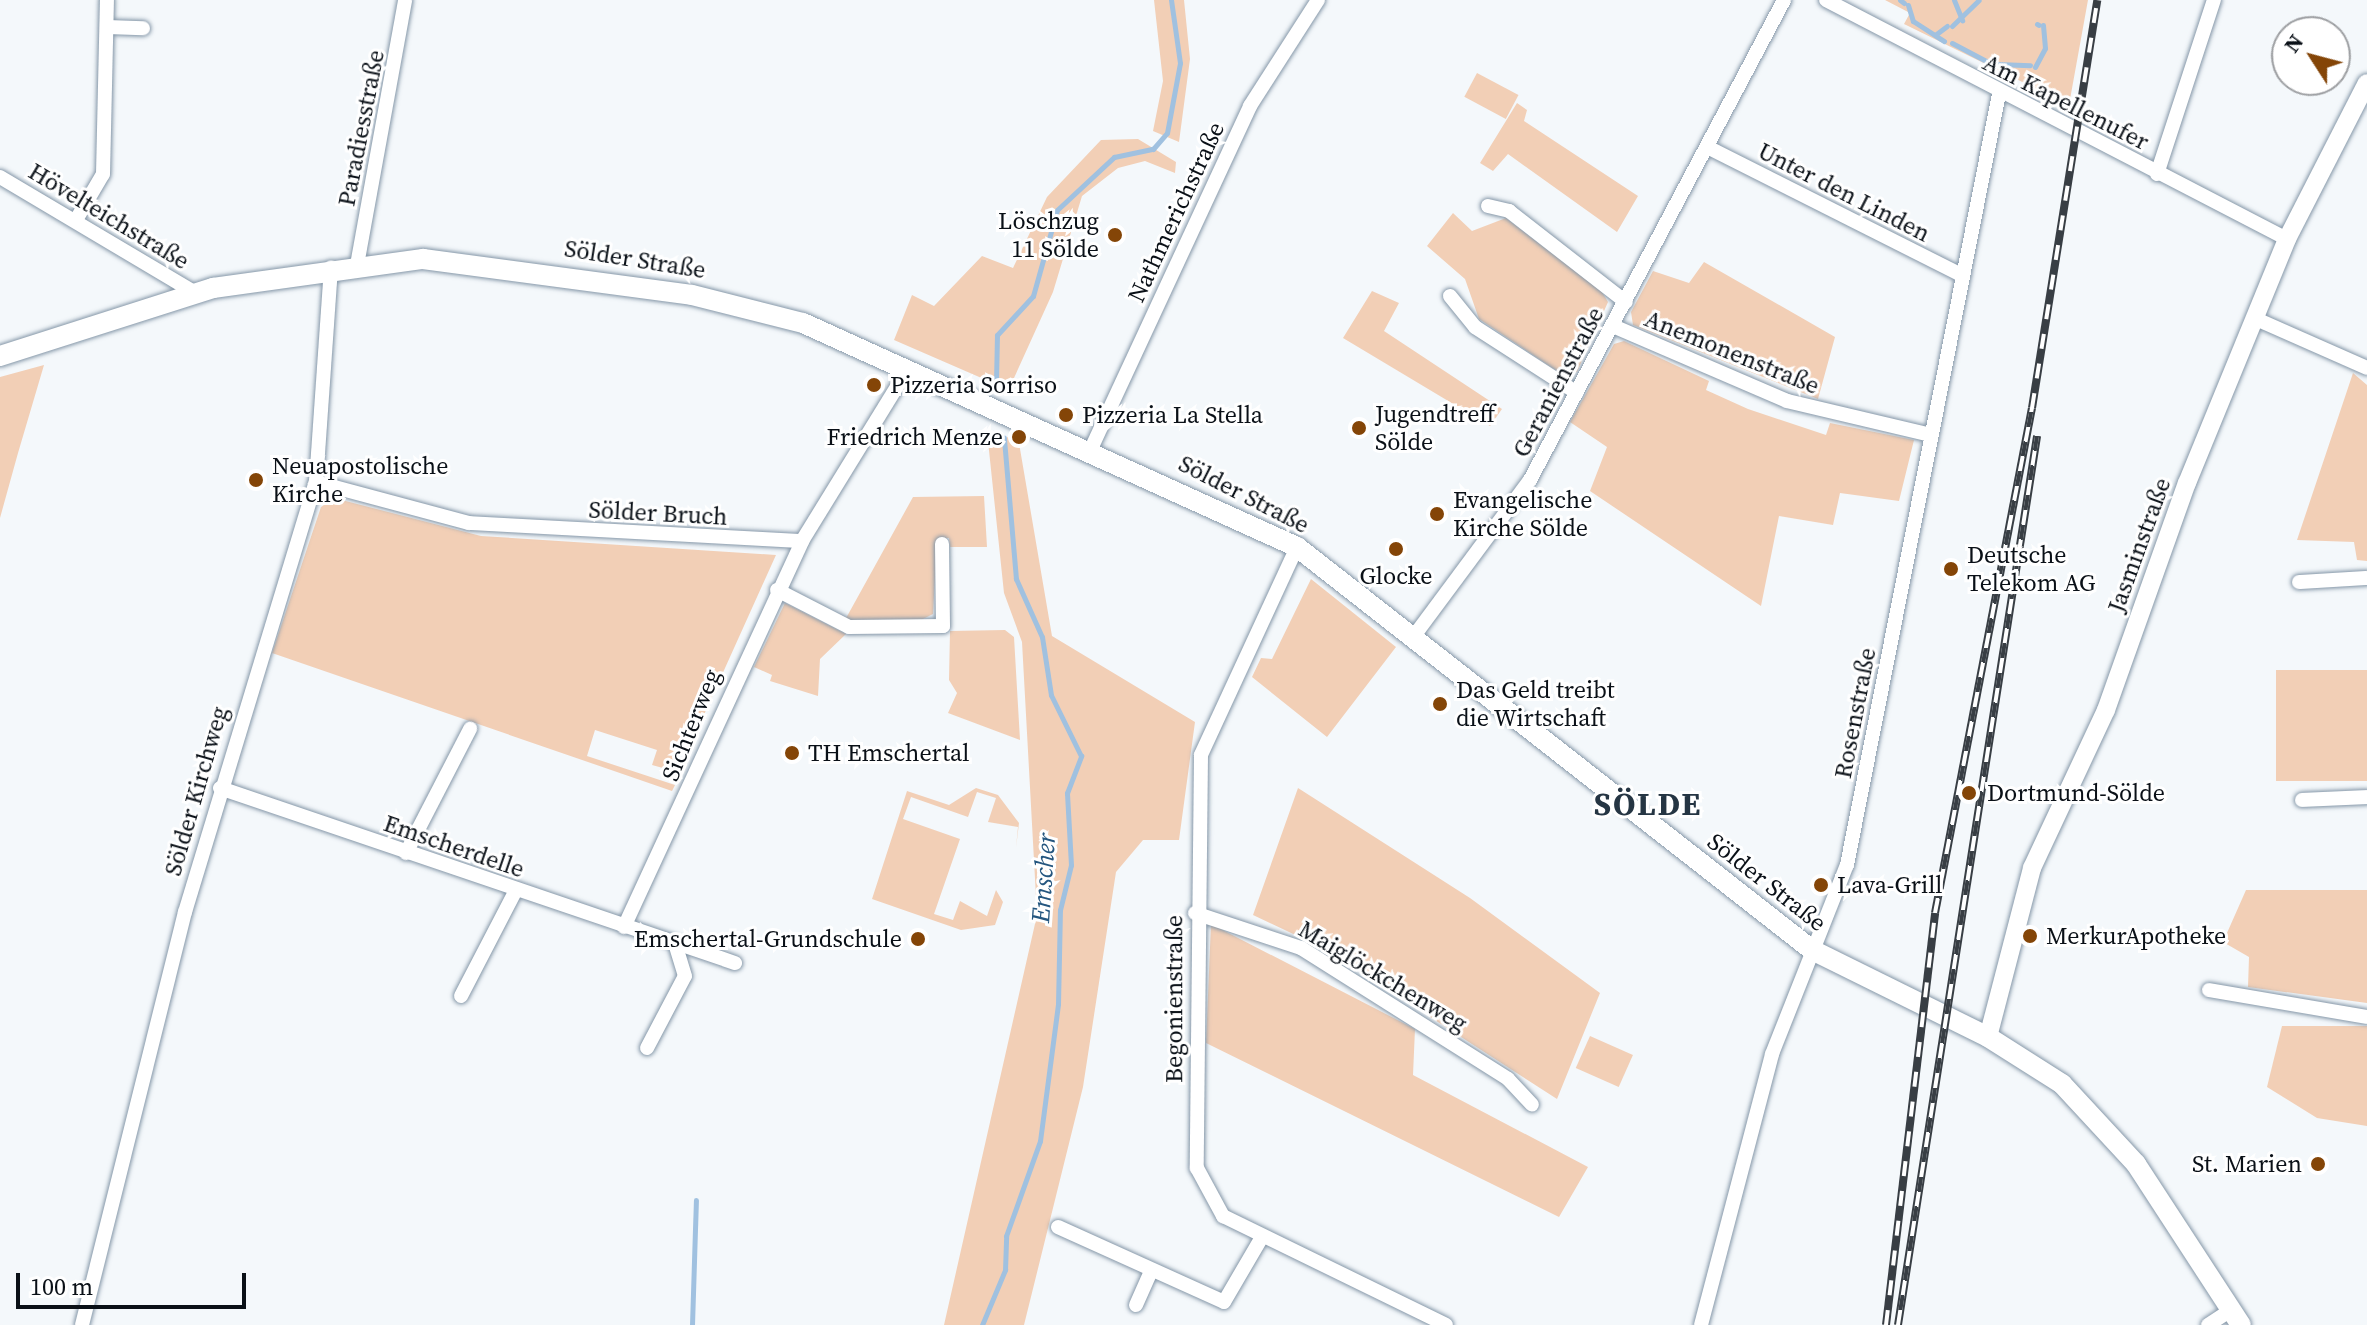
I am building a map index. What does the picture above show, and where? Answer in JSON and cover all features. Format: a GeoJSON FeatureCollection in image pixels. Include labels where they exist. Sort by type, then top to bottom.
{"type":"FeatureCollection","features":[{"type":"Feature","properties":{"kind":"main road","name":"Sölder Straße"},"geometry":{"type":"LineString","coordinates":[[0,356],[195,293],[331,268],[455,259],[712,298],[803,323],[1297,547],[1812,950],[1988,1037],[2062,1084],[2111,1133],[2236,1318]]}},
{"type":"Feature","properties":{"kind":"street"},"geometry":{"type":"LineString","coordinates":[[76,220],[103,174],[107,0]]}},
{"type":"Feature","properties":{"kind":"street","name":"Paradiesstraße"},"geometry":{"type":"LineString","coordinates":[[357,265],[405,0]]}},
{"type":"Feature","properties":{"kind":"street","name":"Nathmerichstraße"},"geometry":{"type":"LineString","coordinates":[[1090,451],[1250,106],[1318,0]]}},
{"type":"Feature","properties":{"kind":"street","name":"Geranienstraße"},"geometry":{"type":"LineString","coordinates":[[1414,636],[1505,517],[1577,393],[1784,0]]}},
{"type":"Feature","properties":{"kind":"street","name":"Am Kapellenufer"},"geometry":{"type":"LineString","coordinates":[[1826,0],[1999,94],[2287,239]]}},
{"type":"Feature","properties":{"kind":"street"},"geometry":{"type":"LineString","coordinates":[[2157,174],[2214,0]]}},
{"type":"Feature","properties":{"kind":"street"},"geometry":{"type":"LineString","coordinates":[[107,27],[143,28]]}},
{"type":"Feature","properties":{"kind":"street","name":"Jasminstraße"},"geometry":{"type":"LineString","coordinates":[[1988,1037],[2032,868],[2106,710],[2187,483],[2287,239],[2367,83]]}},
{"type":"Feature","properties":{"kind":"street","name":"Rosenstraße"},"geometry":{"type":"LineString","coordinates":[[1701,1325],[1772,1054],[1847,865],[1999,94]]}},
{"type":"Feature","properties":{"kind":"street","name":"Unter den Linden"},"geometry":{"type":"LineString","coordinates":[[1707,147],[1962,275]]}},
{"type":"Feature","properties":{"kind":"street","name":"Hövelteichstraße"},"geometry":{"type":"LineString","coordinates":[[0,177],[195,293]]}},
{"type":"Feature","properties":{"kind":"street","name":"Geranienstraße"},"geometry":{"type":"LineString","coordinates":[[1488,206],[1509,211],[1626,302]]}},
{"type":"Feature","properties":{"kind":"street","name":"Sölder Kirchweg"},"geometry":{"type":"LineString","coordinates":[[82,1325],[135,1094],[220,788],[316,482],[331,268]]}},
{"type":"Feature","properties":{"kind":"street"},"geometry":{"type":"LineString","coordinates":[[1450,296],[1475,327],[1577,393]]}},
{"type":"Feature","properties":{"kind":"street"},"geometry":{"type":"LineString","coordinates":[[2256,319],[2367,368]]}},
{"type":"Feature","properties":{"kind":"street","name":"Anemonenstraße"},"geometry":{"type":"LineString","coordinates":[[1613,326],[1787,401],[1931,435]]}},
{"type":"Feature","properties":{"kind":"street"},"geometry":{"type":"LineString","coordinates":[[802,541],[907,370]]}},
{"type":"Feature","properties":{"kind":"street","name":"Sölder Bruch"},"geometry":{"type":"LineString","coordinates":[[316,482],[469,523],[802,541]]}},
{"type":"Feature","properties":{"kind":"street","name":"Sichterweg"},"geometry":{"type":"LineString","coordinates":[[624,927],[802,541]]}},
{"type":"Feature","properties":{"kind":"street"},"geometry":{"type":"LineString","coordinates":[[777,590],[849,627],[943,626],[942,544]]}},
{"type":"Feature","properties":{"kind":"street","name":"Begonienstraße"},"geometry":{"type":"LineString","coordinates":[[1297,547],[1201,755],[1195,913],[1197,1168],[1214,1206],[1262,1237],[1446,1325]]}},
{"type":"Feature","properties":{"kind":"street"},"geometry":{"type":"LineString","coordinates":[[2299,582],[2367,578]]}},
{"type":"Feature","properties":{"kind":"street"},"geometry":{"type":"LineString","coordinates":[[406,853],[470,729]]}},
{"type":"Feature","properties":{"kind":"street","name":"Emscherdelle"},"geometry":{"type":"LineString","coordinates":[[220,788],[735,963]]}},
{"type":"Feature","properties":{"kind":"street"},"geometry":{"type":"LineString","coordinates":[[2302,800],[2367,797]]}},
{"type":"Feature","properties":{"kind":"street"},"geometry":{"type":"LineString","coordinates":[[461,996],[516,890]]}},
{"type":"Feature","properties":{"kind":"street","name":"Maiglöckchenweg"},"geometry":{"type":"LineString","coordinates":[[1195,913],[1301,948],[1508,1079],[1532,1105]]}},
{"type":"Feature","properties":{"kind":"street"},"geometry":{"type":"LineString","coordinates":[[647,1048],[685,976],[675,944]]}},
{"type":"Feature","properties":{"kind":"street"},"geometry":{"type":"LineString","coordinates":[[2209,990],[2367,1017]]}},
{"type":"Feature","properties":{"kind":"street"},"geometry":{"type":"LineString","coordinates":[[1058,1227],[1224,1302],[1262,1237]]}},
{"type":"Feature","properties":{"kind":"street"},"geometry":{"type":"LineString","coordinates":[[1136,1305],[1151,1271]]}},
{"type":"Feature","properties":{"kind":"street","name":"Sölder Straße"},"geometry":{"type":"LineString","coordinates":[[2208,1325],[2236,1318]]}},
{"type":"Feature","properties":{"kind":"shaded area"},"geometry":{"type":"Polygon","coordinates":[[[1154,0],[1184,0],[1190,59],[1179,142],[1153,131],[1163,81],[1154,0]]]}},
{"type":"Feature","properties":{"kind":"shaded area"},"geometry":{"type":"Polygon","coordinates":[[[1885,0],[2088,0],[2069,105],[1904,24],[1910,13],[1885,0]]]}},
{"type":"Feature","properties":{"kind":"shaded area"},"geometry":{"type":"Polygon","coordinates":[[[1477,73],[1518,95],[1506,119],[1464,97],[1477,73]]]}},
{"type":"Feature","properties":{"kind":"shaded area"},"geometry":{"type":"Polygon","coordinates":[[[1517,103],[1527,110],[1524,121],[1638,196],[1617,232],[1508,154],[1493,171],[1480,163],[1517,103]]]}},
{"type":"Feature","properties":{"kind":"shaded area"},"geometry":{"type":"Polygon","coordinates":[[[1138,139],[1176,162],[1175,173],[1145,161],[1118,168],[1082,196],[1053,292],[1014,378],[993,383],[894,340],[912,295],[934,306],[982,256],[1013,268],[1047,197],[1101,140],[1138,139]]]}},
{"type":"Feature","properties":{"kind":"shaded area"},"geometry":{"type":"Polygon","coordinates":[[[1453,213],[1472,231],[1506,218],[1602,292],[1608,302],[1577,372],[1560,373],[1479,319],[1465,279],[1427,246],[1453,213]]]}},
{"type":"Feature","properties":{"kind":"shaded area"},"geometry":{"type":"Polygon","coordinates":[[[1704,262],[1835,337],[1818,399],[1633,325],[1631,312],[1653,271],[1689,283],[1704,262]]]}},
{"type":"Feature","properties":{"kind":"shaded area"},"geometry":{"type":"Polygon","coordinates":[[[1372,291],[1399,303],[1384,331],[1502,409],[1490,426],[1343,338],[1372,291]]]}},
{"type":"Feature","properties":{"kind":"shaded area"},"geometry":{"type":"Polygon","coordinates":[[[1624,341],[1709,381],[1706,390],[1748,409],[1826,435],[1830,423],[1914,440],[1899,501],[1840,493],[1833,525],[1779,516],[1761,606],[1590,491],[1607,447],[1570,422],[1614,344],[1624,341]]]}},
{"type":"Feature","properties":{"kind":"shaded area"},"geometry":{"type":"Polygon","coordinates":[[[44,365],[18,453],[0,518],[0,377],[44,365]]]}},
{"type":"Feature","properties":{"kind":"shaded area"},"geometry":{"type":"Polygon","coordinates":[[[2353,373],[2367,385],[2367,561],[2357,560],[2354,542],[2297,540],[2353,373]]]}},
{"type":"Feature","properties":{"kind":"shaded area"},"geometry":{"type":"Polygon","coordinates":[[[1009,437],[1019,443],[1052,636],[1195,722],[1179,840],[1143,840],[1116,872],[1083,1087],[1024,1325],[944,1325],[1037,915],[1022,642],[1004,593],[988,441],[1009,437]]]}},
{"type":"Feature","properties":{"kind":"shaded area"},"geometry":{"type":"Polygon","coordinates":[[[984,496],[987,547],[950,547],[949,538],[937,539],[933,614],[919,621],[845,620],[913,497],[984,496]]]}},
{"type":"Feature","properties":{"kind":"shaded area"},"geometry":{"type":"Polygon","coordinates":[[[334,498],[481,536],[776,555],[698,728],[670,770],[652,765],[657,750],[595,730],[587,756],[675,785],[672,791],[272,653],[321,507],[334,498]]]}},
{"type":"Feature","properties":{"kind":"shaded area"},"geometry":{"type":"Polygon","coordinates":[[[1311,579],[1396,647],[1327,737],[1252,677],[1261,658],[1272,659],[1311,579]]]}},
{"type":"Feature","properties":{"kind":"shaded area"},"geometry":{"type":"Polygon","coordinates":[[[785,603],[846,634],[820,659],[818,696],[770,681],[772,675],[754,667],[785,603]]]}},
{"type":"Feature","properties":{"kind":"shaded area"},"geometry":{"type":"Polygon","coordinates":[[[1005,630],[1014,637],[1020,740],[948,713],[957,693],[949,680],[950,631],[1005,630]]]}},
{"type":"Feature","properties":{"kind":"shaded area"},"geometry":{"type":"Polygon","coordinates":[[[2276,670],[2367,670],[2367,781],[2276,781],[2276,670]]]}},
{"type":"Feature","properties":{"kind":"shaded area"},"geometry":{"type":"Polygon","coordinates":[[[976,788],[998,795],[1019,823],[1016,848],[1018,827],[988,822],[996,798],[977,792],[968,817],[911,797],[903,819],[960,839],[934,914],[953,920],[960,901],[987,916],[996,890],[1003,902],[995,925],[961,930],[872,899],[907,791],[949,805],[976,788]]]}},
{"type":"Feature","properties":{"kind":"shaded area"},"geometry":{"type":"Polygon","coordinates":[[[1298,788],[1470,898],[1600,993],[1557,1099],[1325,949],[1253,915],[1298,788]]]}},
{"type":"Feature","properties":{"kind":"shaded area"},"geometry":{"type":"Polygon","coordinates":[[[2246,890],[2367,890],[2367,1003],[2248,987],[2249,957],[2223,942],[2246,890]]]}},
{"type":"Feature","properties":{"kind":"shaded area"},"geometry":{"type":"Polygon","coordinates":[[[1211,924],[1415,1029],[1413,1075],[1588,1167],[1559,1217],[1206,1043],[1211,924]]]}},
{"type":"Feature","properties":{"kind":"shaded area"},"geometry":{"type":"Polygon","coordinates":[[[2282,1026],[2367,1026],[2367,1126],[2317,1118],[2267,1087],[2282,1026]]]}},
{"type":"Feature","properties":{"kind":"shaded area"},"geometry":{"type":"Polygon","coordinates":[[[1590,1036],[1633,1055],[1619,1087],[1576,1068],[1590,1036]]]}},
{"type":"Feature","properties":{"kind":"waterway","name":"Emscher"},"geometry":{"type":"LineString","coordinates":[[996,382],[997,335],[1033,296],[1057,210],[1114,157],[1153,149],[1167,133],[1180,63],[1171,0]]}},
{"type":"Feature","properties":{"kind":"waterway"},"geometry":{"type":"LineString","coordinates":[[1900,0],[1904,3]]}},
{"type":"Feature","properties":{"kind":"waterway"},"geometry":{"type":"LineString","coordinates":[[1954,0],[1962,20]]}},
{"type":"Feature","properties":{"kind":"waterway"},"geometry":{"type":"LineString","coordinates":[[1952,26],[1979,0]]}},
{"type":"Feature","properties":{"kind":"waterway"},"geometry":{"type":"LineString","coordinates":[[1908,5],[1913,21],[1944,41]]}},
{"type":"Feature","properties":{"kind":"waterway"},"geometry":{"type":"LineString","coordinates":[[2035,67],[2045,48],[2043,25]]}},
{"type":"Feature","properties":{"kind":"waterway"},"geometry":{"type":"LineString","coordinates":[[1935,35],[1947,26]]}},
{"type":"Feature","properties":{"kind":"waterway"},"geometry":{"type":"LineString","coordinates":[[1952,43],[1992,64]]}},
{"type":"Feature","properties":{"kind":"waterway"},"geometry":{"type":"LineString","coordinates":[[1997,64],[2030,65]]}},
{"type":"Feature","properties":{"kind":"waterway","name":"Emscher"},"geometry":{"type":"LineString","coordinates":[[982,1325],[1005,1270],[1006,1236],[1040,1141],[1058,1004],[1060,910],[1071,865],[1067,793],[1081,756],[1051,695],[1042,637],[1016,579],[1004,438]]}},
{"type":"Feature","properties":{"kind":"waterway","name":"Emscherdelle"},"geometry":{"type":"LineString","coordinates":[[692,1325],[696,1200]]}},
{"type":"Feature","properties":{"kind":"railway"},"geometry":{"type":"LineString","coordinates":[[1886,1325],[1935,913],[2032,408],[2097,0]]}},
{"type":"Feature","properties":{"kind":"railway"},"geometry":{"type":"LineString","coordinates":[[1898,1325],[2037,436]]}},
{"type":"Feature","properties":{"kind":"place","name":"Löschzug 11 Sölde"},"geometry":{"type":"Point","coordinates":[1115,235]}},
{"type":"Feature","properties":{"kind":"place","name":"Pizzeria Sorriso"},"geometry":{"type":"Point","coordinates":[874,385]}},
{"type":"Feature","properties":{"kind":"place","name":"Pizzeria La Stella"},"geometry":{"type":"Point","coordinates":[1066,415]}},
{"type":"Feature","properties":{"kind":"place","name":"Jugendtreff Sölde"},"geometry":{"type":"Point","coordinates":[1359,428]}},
{"type":"Feature","properties":{"kind":"place","name":"Friedrich Menze"},"geometry":{"type":"Point","coordinates":[1019,437]}},
{"type":"Feature","properties":{"kind":"place","name":"Neuapostolische Kirche"},"geometry":{"type":"Point","coordinates":[256,480]}},
{"type":"Feature","properties":{"kind":"place","name":"Evangelische Kirche Sölde"},"geometry":{"type":"Point","coordinates":[1437,514]}},
{"type":"Feature","properties":{"kind":"place","name":"Glocke"},"geometry":{"type":"Point","coordinates":[1396,549]}},
{"type":"Feature","properties":{"kind":"place","name":"Deutsche Telekom AG"},"geometry":{"type":"Point","coordinates":[1951,569]}},
{"type":"Feature","properties":{"kind":"place","name":"Das Geld treibt die Wirtschaft"},"geometry":{"type":"Point","coordinates":[1440,704]}},
{"type":"Feature","properties":{"kind":"place","name":"TH Emschertal"},"geometry":{"type":"Point","coordinates":[792,753]}},
{"type":"Feature","properties":{"kind":"place","name":"Dortmund-Sölde"},"geometry":{"type":"Point","coordinates":[1969,793]}},
{"type":"Feature","properties":{"kind":"place","name":"Lava-Grill"},"geometry":{"type":"Point","coordinates":[1821,885]}},
{"type":"Feature","properties":{"kind":"place","name":"MerkurApotheke"},"geometry":{"type":"Point","coordinates":[2030,936]}},
{"type":"Feature","properties":{"kind":"place","name":"Emschertal-Grundschule"},"geometry":{"type":"Point","coordinates":[918,939]}},
{"type":"Feature","properties":{"kind":"place","name":"St. Marien"},"geometry":{"type":"Point","coordinates":[2318,1164]}},
{"type":"Feature","properties":{"kind":"district","name":"SÖLDE"},"geometry":{"type":"Point","coordinates":[1648,804]}}]}
